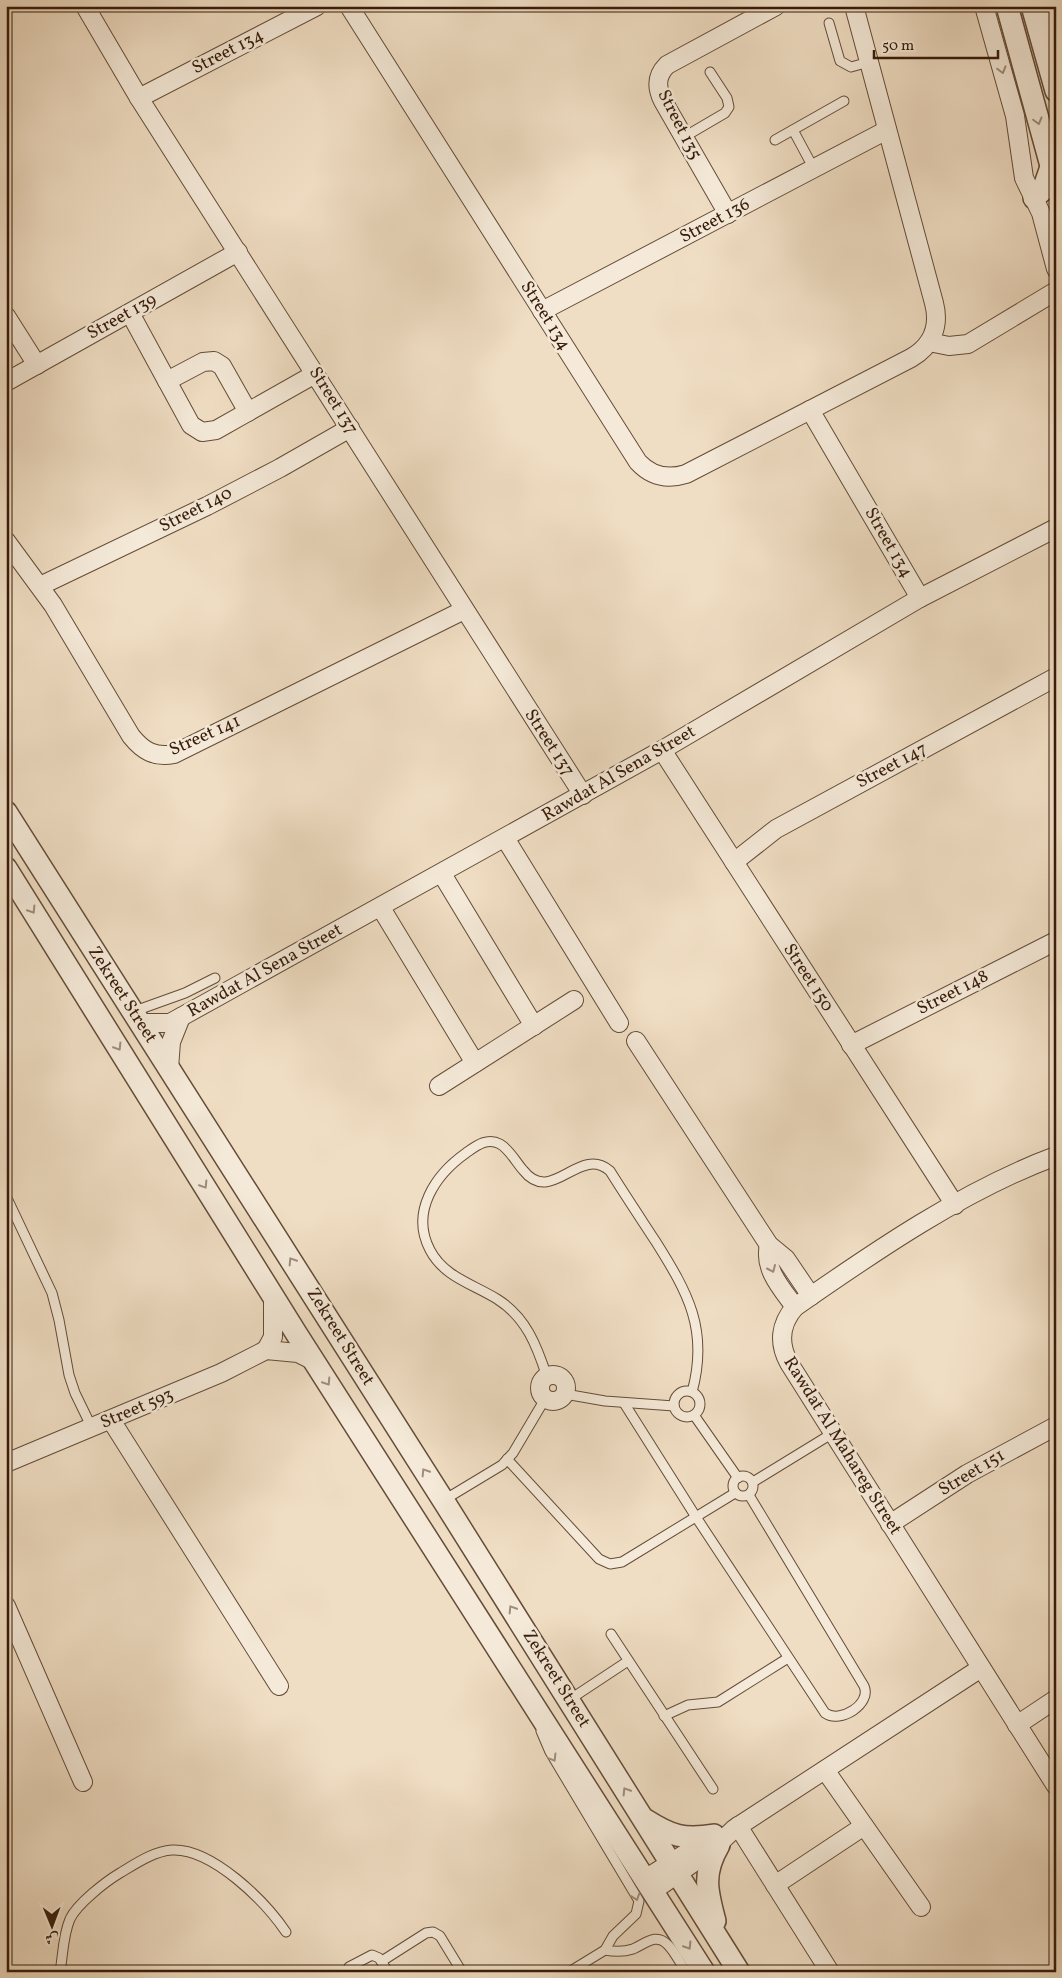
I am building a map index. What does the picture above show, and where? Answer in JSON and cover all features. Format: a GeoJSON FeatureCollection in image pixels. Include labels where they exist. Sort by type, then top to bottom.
{"type":"FeatureCollection","features":[{"type":"Feature","properties":{"kind":"street","name":"Street 137"},"geometry":{"type":"LineString","coordinates":[[85,6],[139,98],[582,795]]}},
{"type":"Feature","properties":{"kind":"street","name":"Street 134"},"geometry":{"type":"LineString","coordinates":[[139,98],[316,6]]}},
{"type":"Feature","properties":{"kind":"street","name":"Street 134"},"geometry":{"type":"LineString","coordinates":[[350,6],[638,462],[656,475],[671,478],[686,474],[911,358],[929,342]]}},
{"type":"Feature","properties":{"kind":"street","name":"Street 135"},"geometry":{"type":"LineString","coordinates":[[728,214],[658,89],[658,82],[662,70],[667,65],[776,6]]}},
{"type":"Feature","properties":{"kind":"street"},"geometry":{"type":"LineString","coordinates":[[854,6],[936,311],[936,327],[929,342],[949,346],[968,344],[1056,291]]}},
{"type":"Feature","properties":{"kind":"street"},"geometry":{"type":"LineString","coordinates":[[984,6],[1015,116],[1022,171],[1041,213],[1056,269]]}},
{"type":"Feature","properties":{"kind":"street"},"geometry":{"type":"LineString","coordinates":[[1007,6],[1054,175],[1044,190],[1034,198]]}},
{"type":"Feature","properties":{"kind":"street"},"geometry":{"type":"LineString","coordinates":[[1032,6],[1056,92]]}},
{"type":"Feature","properties":{"kind":"street"},"geometry":{"type":"LineString","coordinates":[[1048,6],[1056,36]]}},
{"type":"Feature","properties":{"kind":"street","name":"Street 136"},"geometry":{"type":"LineString","coordinates":[[542,311],[887,130]]}},
{"type":"Feature","properties":{"kind":"street","name":"Street 139"},"geometry":{"type":"LineString","coordinates":[[6,382],[238,252]]}},
{"type":"Feature","properties":{"kind":"street"},"geometry":{"type":"LineString","coordinates":[[130,313],[191,425],[196,430],[209,433],[316,374]]}},
{"type":"Feature","properties":{"kind":"street"},"geometry":{"type":"LineString","coordinates":[[6,316],[37,365]]}},
{"type":"Feature","properties":{"kind":"street"},"geometry":{"type":"LineString","coordinates":[[167,381],[203,362],[214,361],[222,366],[248,412]]}},
{"type":"Feature","properties":{"kind":"street","name":"Street 134"},"geometry":{"type":"LineString","coordinates":[[810,410],[920,598]]}},
{"type":"Feature","properties":{"kind":"street","name":"Street 140"},"geometry":{"type":"LineString","coordinates":[[40,586],[215,502],[350,428]]}},
{"type":"Feature","properties":{"kind":"street","name":"Rawdat Al Sena Street"},"geometry":{"type":"LineString","coordinates":[[135,1017],[170,1023],[381,908],[662,750],[920,598],[1056,528]]}},
{"type":"Feature","properties":{"kind":"street","name":"Street 141"},"geometry":{"type":"LineString","coordinates":[[6,541],[40,586],[131,736],[142,749],[157,755],[174,754],[464,610]]}},
{"type":"Feature","properties":{"kind":"street","name":"Street 147"},"geometry":{"type":"LineString","coordinates":[[734,862],[776,829],[1056,677]]}},
{"type":"Feature","properties":{"kind":"street","name":"Street 150"},"geometry":{"type":"LineString","coordinates":[[662,750],[955,1205]]}},
{"type":"Feature","properties":{"kind":"street","name":"Zekreet Street"},"geometry":{"type":"LineString","coordinates":[[6,812],[443,1500],[739,1972]]}},
{"type":"Feature","properties":{"kind":"street"},"geometry":{"type":"LineString","coordinates":[[505,838],[619,1022]]}},
{"type":"Feature","properties":{"kind":"street","name":"Zekreet Street"},"geometry":{"type":"LineString","coordinates":[[6,868],[314,1361],[704,1972]]}},
{"type":"Feature","properties":{"kind":"street"},"geometry":{"type":"LineString","coordinates":[[442,874],[534,1026]]}},
{"type":"Feature","properties":{"kind":"street"},"geometry":{"type":"LineString","coordinates":[[381,908],[475,1063]]}},
{"type":"Feature","properties":{"kind":"street","name":"Street 148"},"geometry":{"type":"LineString","coordinates":[[851,1045],[1056,941]]}},
{"type":"Feature","properties":{"kind":"street"},"geometry":{"type":"LineString","coordinates":[[439,1086],[574,1000]]}},
{"type":"Feature","properties":{"kind":"street","name":"Rawdat Al Sena Street"},"geometry":{"type":"LineString","coordinates":[[170,1068],[171,1042],[181,1017]]}},
{"type":"Feature","properties":{"kind":"street"},"geometry":{"type":"LineString","coordinates":[[636,1041],[769,1245],[786,1259],[810,1296]]}},
{"type":"Feature","properties":{"kind":"street","name":"Rawdat Al Mahareg Street"},"geometry":{"type":"LineString","coordinates":[[1056,1156],[955,1205],[882,1247],[795,1307],[785,1321],[782,1330],[782,1347],[789,1363],[1056,1786]]}},
{"type":"Feature","properties":{"kind":"street"},"geometry":{"type":"LineString","coordinates":[[769,1245],[767,1258],[771,1270],[795,1307]]}},
{"type":"Feature","properties":{"kind":"street"},"geometry":{"type":"LineString","coordinates":[[273,1296],[274,1337],[266,1350],[298,1353],[314,1361]]}},
{"type":"Feature","properties":{"kind":"street","name":"Street 593"},"geometry":{"type":"LineString","coordinates":[[6,1464],[221,1373],[266,1350]]}},
{"type":"Feature","properties":{"kind":"street"},"geometry":{"type":"LineString","coordinates":[[552,1375],[562,1379],[565,1383],[565,1394],[556,1401],[545,1399],[540,1390],[543,1380],[552,1375]]}},
{"type":"Feature","properties":{"kind":"street"},"geometry":{"type":"LineString","coordinates":[[111,1420],[279,1686]]}},
{"type":"Feature","properties":{"kind":"street","name":"Street 151"},"geometry":{"type":"LineString","coordinates":[[890,1524],[967,1474],[1056,1426]]}},
{"type":"Feature","properties":{"kind":"street"},"geometry":{"type":"LineString","coordinates":[[6,1606],[83,1782]]}},
{"type":"Feature","properties":{"kind":"street"},"geometry":{"type":"LineString","coordinates":[[649,1885],[981,1668]]}},
{"type":"Feature","properties":{"kind":"street"},"geometry":{"type":"LineString","coordinates":[[1017,1725],[1056,1700]]}},
{"type":"Feature","properties":{"kind":"street"},"geometry":{"type":"LineString","coordinates":[[825,1770],[922,1907]]}},
{"type":"Feature","properties":{"kind":"street"},"geometry":{"type":"LineString","coordinates":[[643,1818],[669,1834],[682,1838],[716,1840]]}},
{"type":"Feature","properties":{"kind":"street"},"geometry":{"type":"LineString","coordinates":[[775,1885],[864,1826]]}},
{"type":"Feature","properties":{"kind":"street"},"geometry":{"type":"LineString","coordinates":[[736,1828],[775,1885],[830,1972]]}},
{"type":"Feature","properties":{"kind":"street"},"geometry":{"type":"LineString","coordinates":[[716,1840],[707,1878],[709,1898],[720,1941]]}},
{"type":"Feature","properties":{"kind":"lane"},"geometry":{"type":"LineString","coordinates":[[829,23],[840,61],[851,66],[869,62]]}},
{"type":"Feature","properties":{"kind":"lane"},"geometry":{"type":"LineString","coordinates":[[684,137],[725,113],[729,108],[727,98],[710,72]]}},
{"type":"Feature","properties":{"kind":"lane"},"geometry":{"type":"LineString","coordinates":[[775,140],[844,101]]}},
{"type":"Feature","properties":{"kind":"lane"},"geometry":{"type":"LineString","coordinates":[[793,130],[814,169]]}},
{"type":"Feature","properties":{"kind":"lane"},"geometry":{"type":"LineString","coordinates":[[135,1017],[215,978]]}},
{"type":"Feature","properties":{"kind":"lane"},"geometry":{"type":"LineString","coordinates":[[546,1377],[537,1347],[517,1316],[496,1299],[468,1285],[448,1271],[438,1262],[425,1237],[424,1210],[438,1177],[454,1161],[479,1144],[486,1142],[500,1144],[530,1178],[539,1182],[550,1182],[591,1164],[605,1166],[610,1171],[681,1282],[690,1301],[696,1322],[699,1350],[692,1392]]}},
{"type":"Feature","properties":{"kind":"lane"},"geometry":{"type":"LineString","coordinates":[[6,1196],[52,1293],[69,1375],[79,1402],[92,1428]]}},
{"type":"Feature","properties":{"kind":"lane"},"geometry":{"type":"LineString","coordinates":[[682,1392],[692,1392],[700,1400],[700,1406],[694,1415],[690,1417],[679,1414],[674,1406],[677,1396],[682,1392]]}},
{"type":"Feature","properties":{"kind":"lane"},"geometry":{"type":"LineString","coordinates":[[565,1394],[624,1403],[674,1406]]}},
{"type":"Feature","properties":{"kind":"lane"},"geometry":{"type":"LineString","coordinates":[[443,1500],[495,1471],[508,1459],[545,1399]]}},
{"type":"Feature","properties":{"kind":"lane"},"geometry":{"type":"LineString","coordinates":[[624,1403],[788,1658],[828,1715],[840,1717],[861,1704],[866,1698],[864,1686],[749,1495]]}},
{"type":"Feature","properties":{"kind":"lane"},"geometry":{"type":"LineString","coordinates":[[694,1415],[738,1478]]}},
{"type":"Feature","properties":{"kind":"lane"},"geometry":{"type":"LineString","coordinates":[[753,1482],[833,1433]]}},
{"type":"Feature","properties":{"kind":"lane"},"geometry":{"type":"LineString","coordinates":[[508,1459],[604,1563],[610,1564],[622,1562],[735,1493]]}},
{"type":"Feature","properties":{"kind":"lane"},"geometry":{"type":"LineString","coordinates":[[747,1476],[753,1482],[754,1487],[749,1495],[739,1496],[735,1493],[733,1485],[738,1478],[747,1476]]}},
{"type":"Feature","properties":{"kind":"lane"},"geometry":{"type":"LineString","coordinates":[[611,1634],[713,1789]]}},
{"type":"Feature","properties":{"kind":"lane"},"geometry":{"type":"LineString","coordinates":[[664,1716],[688,1705],[718,1702],[788,1658]]}},
{"type":"Feature","properties":{"kind":"lane"},"geometry":{"type":"LineString","coordinates":[[569,1700],[628,1661]]}},
{"type":"Feature","properties":{"kind":"lane"},"geometry":{"type":"LineString","coordinates":[[538,1712],[541,1732],[547,1747],[639,1902],[636,1914],[613,1936],[605,1950],[569,1972]]}},
{"type":"Feature","properties":{"kind":"lane"},"geometry":{"type":"LineString","coordinates":[[60,1972],[70,1918],[78,1909],[108,1880],[157,1853],[170,1850],[187,1851],[220,1869],[261,1901],[286,1932]]}},
{"type":"Feature","properties":{"kind":"lane"},"geometry":{"type":"LineString","coordinates":[[382,1961],[426,1933],[433,1932],[440,1936],[458,1970]]}},
{"type":"Feature","properties":{"kind":"lane"},"geometry":{"type":"LineString","coordinates":[[605,1950],[619,1952],[633,1949],[649,1939],[661,1940],[670,1947],[686,1972]]}},
{"type":"Feature","properties":{"kind":"lane"},"geometry":{"type":"LineString","coordinates":[[348,1967],[368,1955],[376,1956],[382,1961],[388,1972]]}}]}
